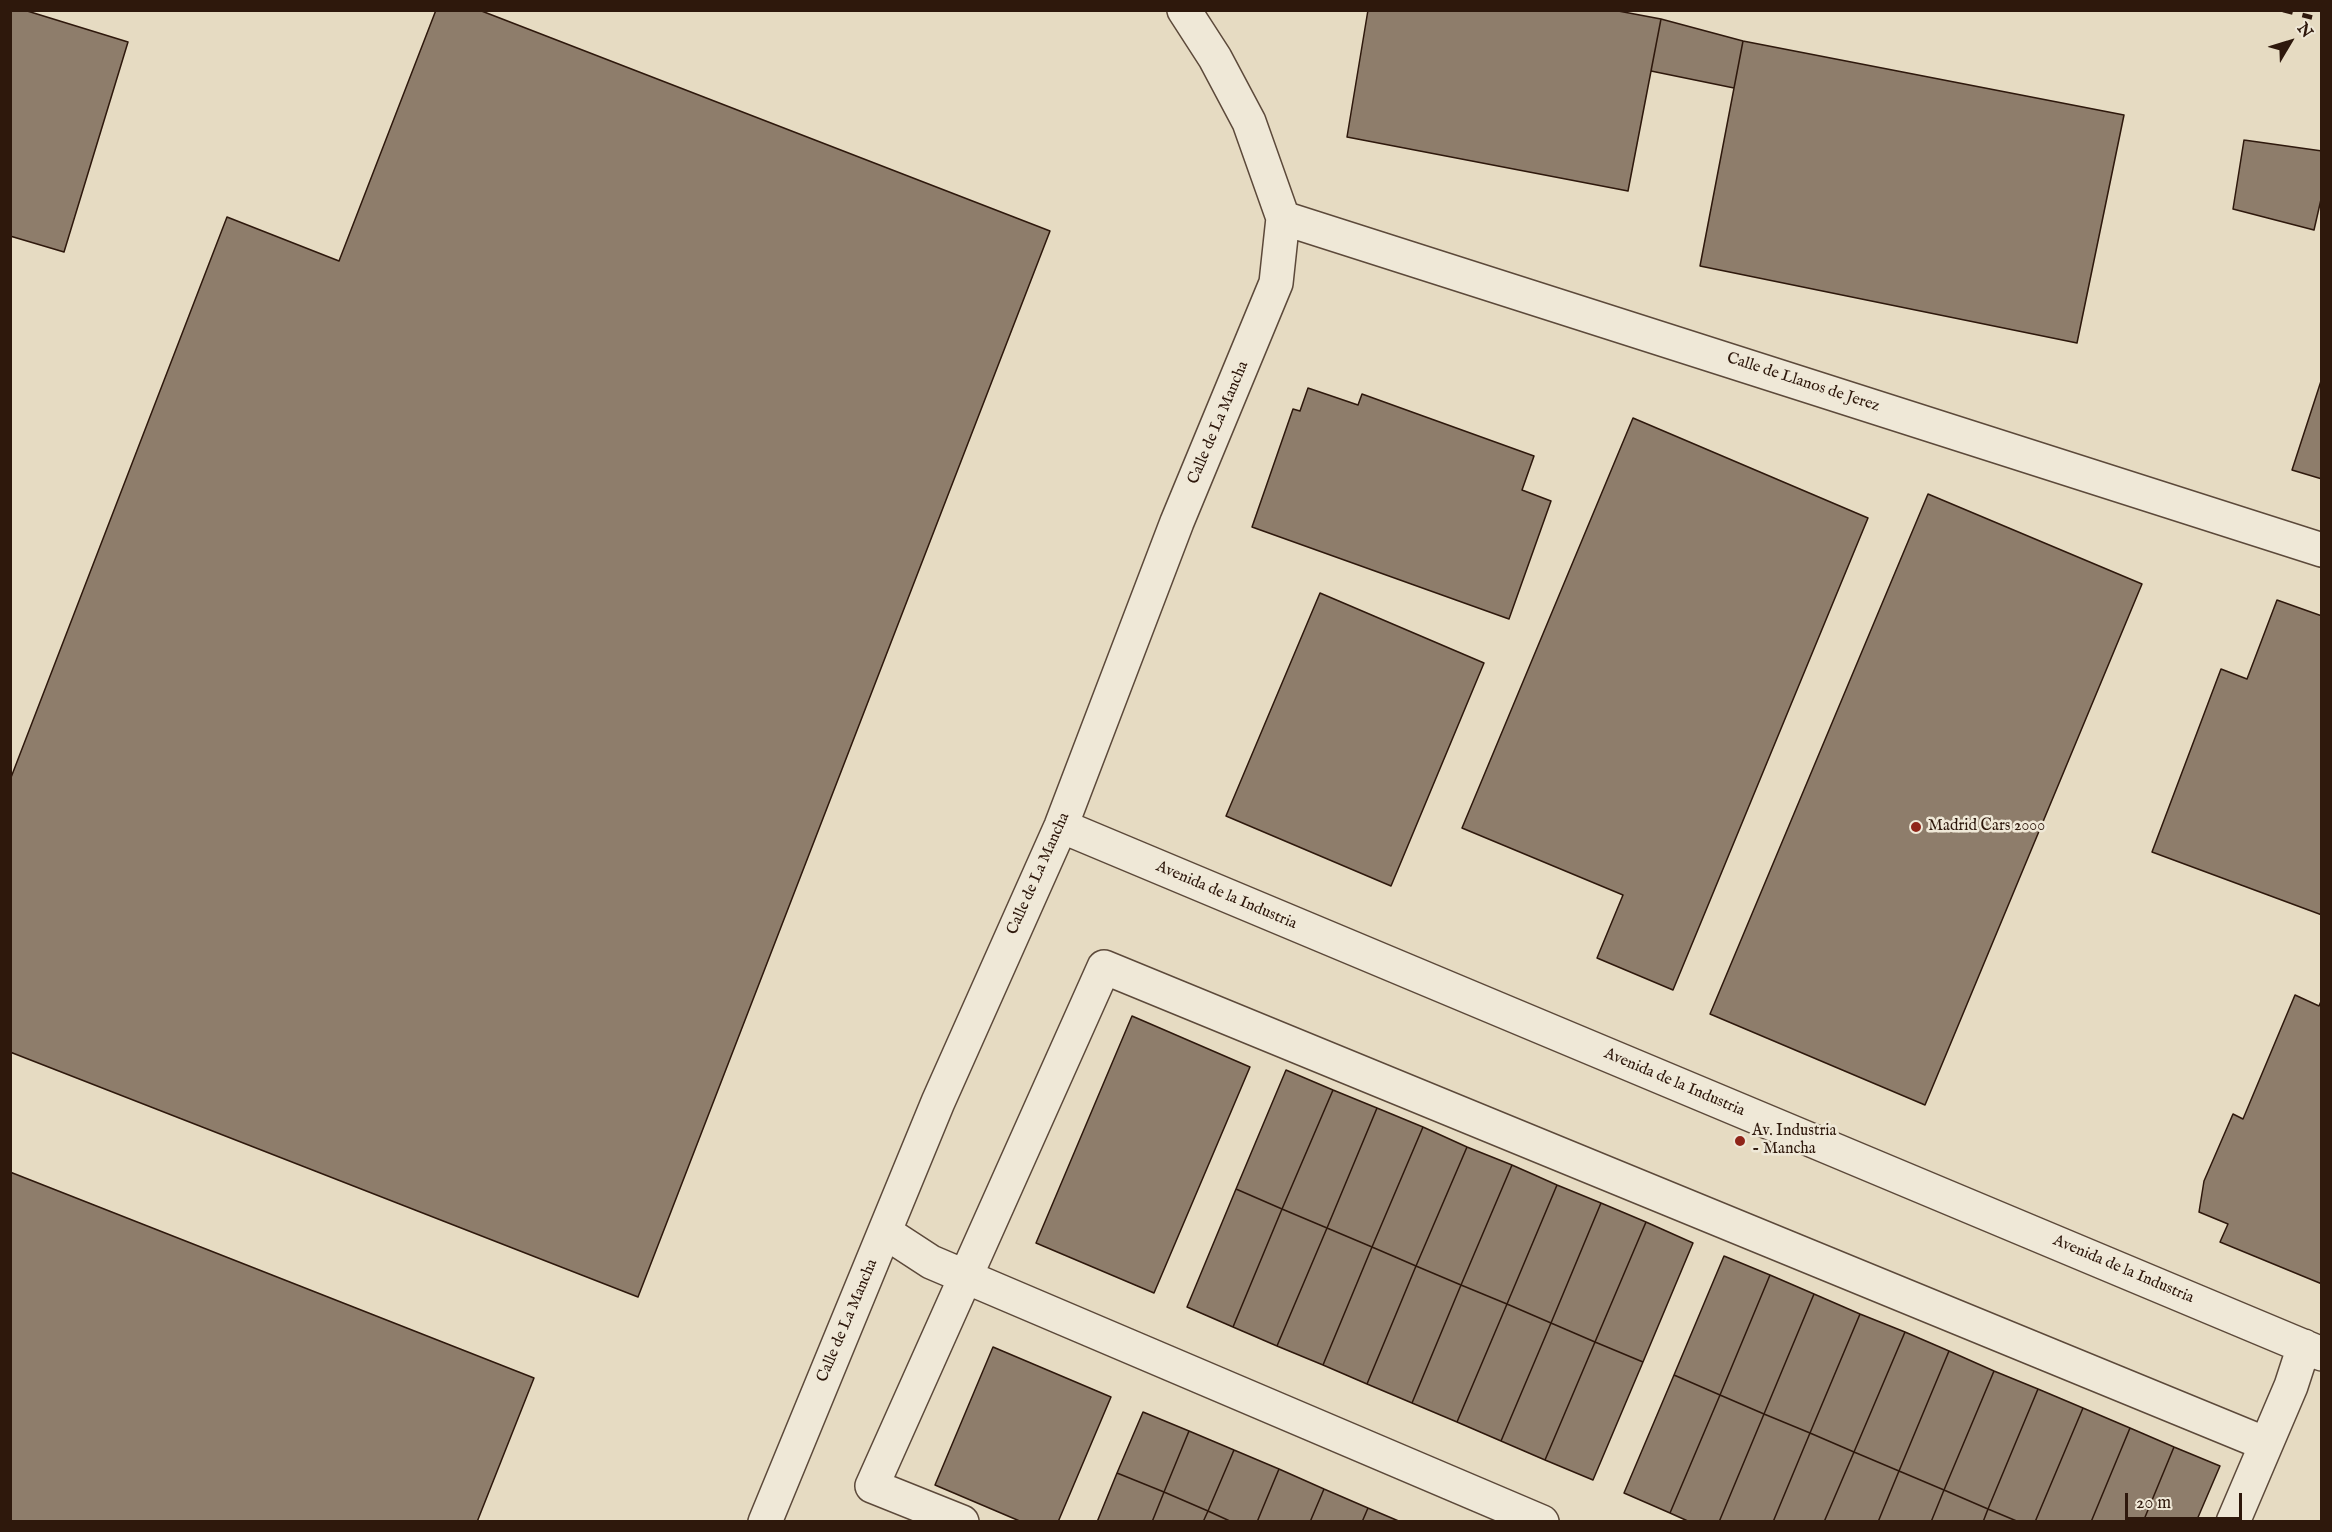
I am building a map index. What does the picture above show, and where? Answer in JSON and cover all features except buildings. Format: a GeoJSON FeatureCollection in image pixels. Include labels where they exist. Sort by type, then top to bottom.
{"type":"FeatureCollection","features":[{"type":"Feature","properties":{"kind":"street"},"geometry":{"type":"LineString","coordinates":[[1184,10],[1215,58],[1249,122],[1283,218]]}},
{"type":"Feature","properties":{"kind":"street","name":"Calle de Llanos de Jerez"},"geometry":{"type":"LineString","coordinates":[[1283,218],[2322,550]]}},
{"type":"Feature","properties":{"kind":"street","name":"Calle de La Mancha"},"geometry":{"type":"LineString","coordinates":[[765,1521],[938,1102],[1061,826],[1177,522],[1276,283],[1283,218]]}},
{"type":"Feature","properties":{"kind":"street","name":"Avenida de la Industria"},"geometry":{"type":"LineString","coordinates":[[1061,826],[2313,1350]]}},
{"type":"Feature","properties":{"kind":"street"},"geometry":{"type":"LineString","coordinates":[[962,1521],[872,1486],[1104,967],[2266,1444]]}},
{"type":"Feature","properties":{"kind":"street"},"geometry":{"type":"LineString","coordinates":[[885,1232],[931,1262],[1542,1521]]}},
{"type":"Feature","properties":{"kind":"street"},"geometry":{"type":"LineString","coordinates":[[2233,1521],[2291,1386],[2313,1350]]}},
{"type":"Feature","properties":{"kind":"railway"},"geometry":{"type":"LineString","coordinates":[[2283,10],[2322,20]]}},
{"type":"Feature","properties":{"kind":"place","name":"Madrid Cars 2000"},"geometry":{"type":"Point","coordinates":[1916,827]}},
{"type":"Feature","properties":{"kind":"place","name":"Av. Industria - Mancha"},"geometry":{"type":"Point","coordinates":[1740,1141]}}]}
